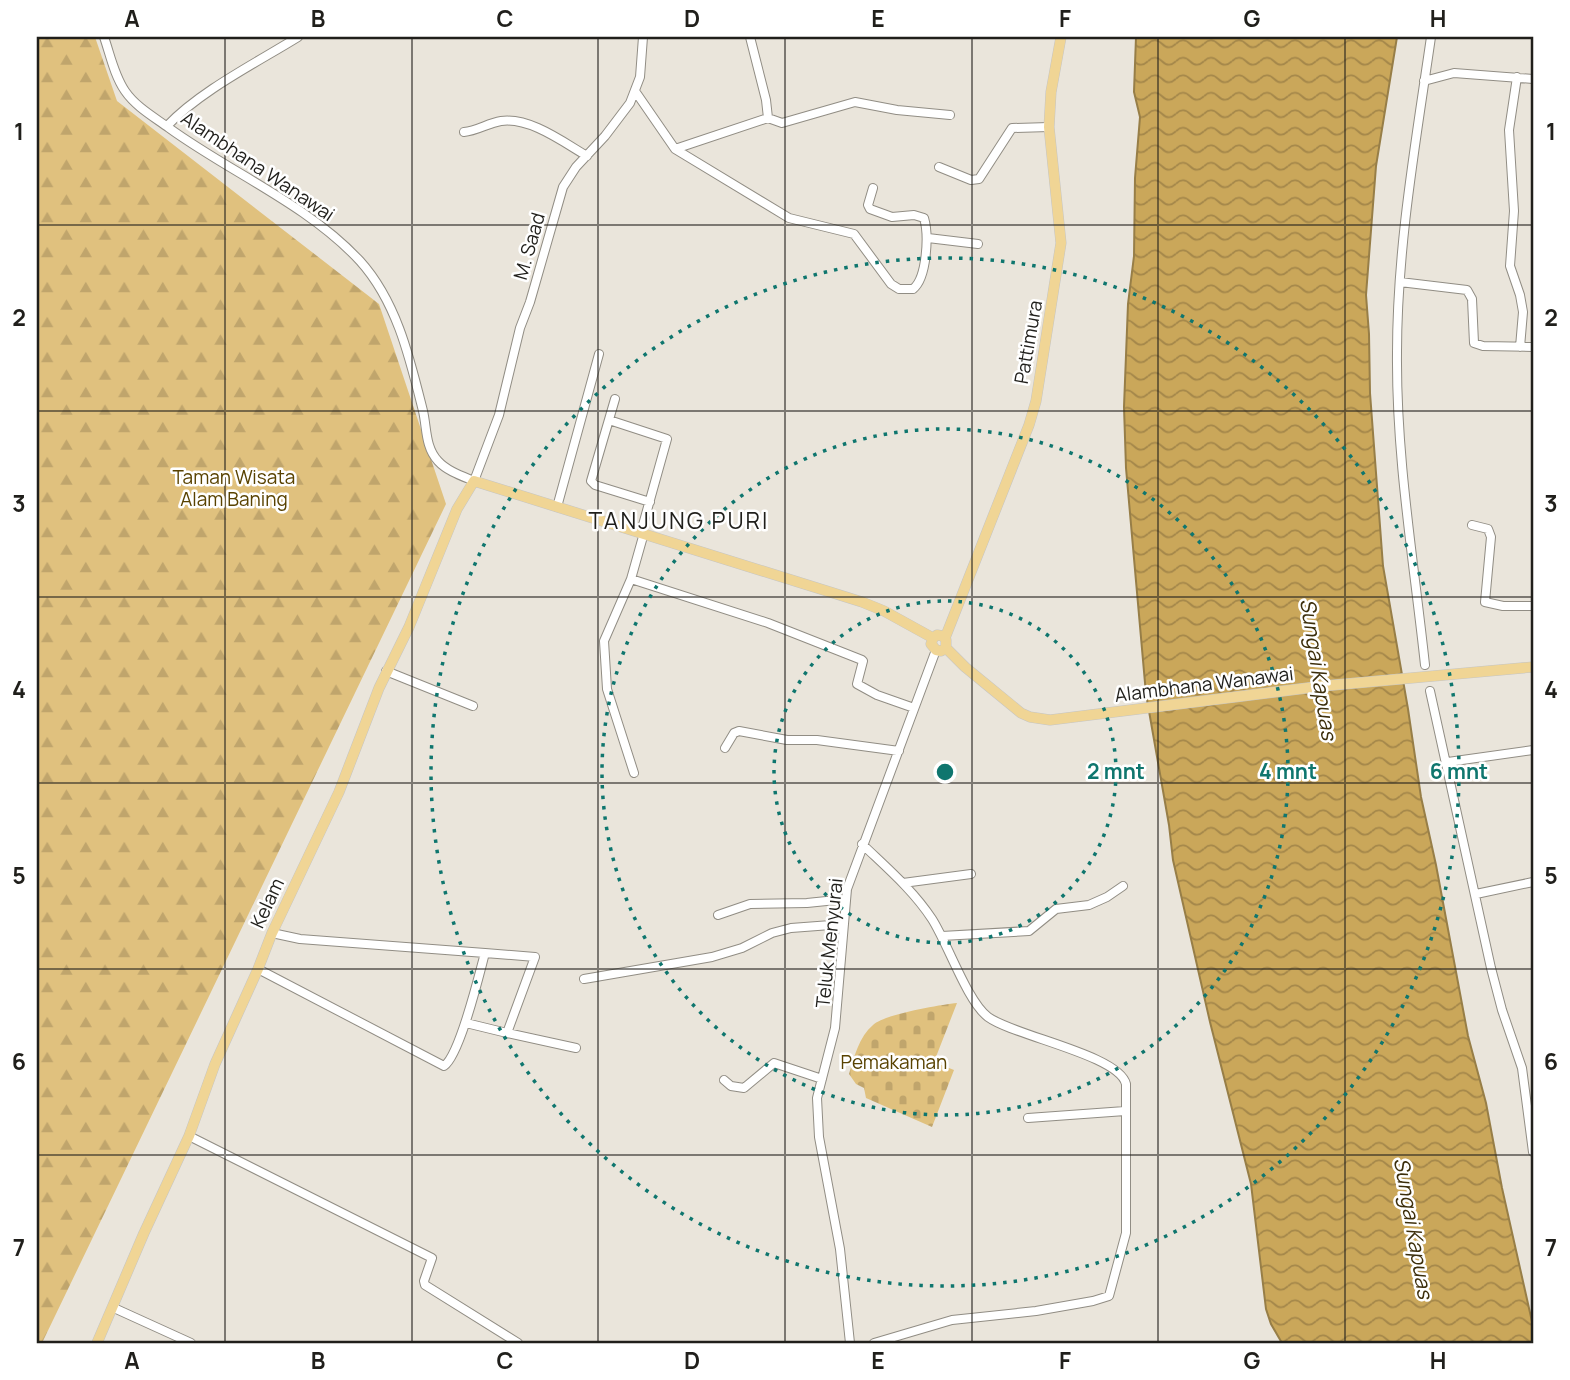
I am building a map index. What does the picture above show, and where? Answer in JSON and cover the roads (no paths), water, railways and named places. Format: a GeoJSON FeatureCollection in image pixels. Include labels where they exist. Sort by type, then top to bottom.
{"type":"FeatureCollection","features":[{"type":"Feature","properties":{"kind":"main road","name":"Pattimura"},"geometry":{"type":"LineString","coordinates":[[942,645],[1029,425],[1035,401],[1061,243],[1049,127],[1051,92],[1061,37]]}},
{"type":"Feature","properties":{"kind":"main road","name":"Alambhana Wanawai"},"geometry":{"type":"LineString","coordinates":[[474,481],[884,611],[933,638],[937,635],[942,645],[965,667],[1021,713],[1038,719],[1076,717],[1322,686],[1533,667]]}},
{"type":"Feature","properties":{"kind":"main road","name":"Kelam"},"geometry":{"type":"LineString","coordinates":[[97,1343],[189,1136],[215,1064],[258,969],[271,933],[340,792],[386,671],[409,627],[457,509],[474,481]]}},
{"type":"Feature","properties":{"kind":"street","name":"Alambhana Wanawai"},"geometry":{"type":"LineString","coordinates":[[104,37],[124,89],[143,109],[311,220],[363,265],[390,304],[413,372],[424,415],[428,445],[438,461],[448,469],[474,481]]}},
{"type":"Feature","properties":{"kind":"street"},"geometry":{"type":"LineString","coordinates":[[167,126],[211,90],[298,37]]}},
{"type":"Feature","properties":{"kind":"street","name":"M. Saad"},"geometry":{"type":"LineString","coordinates":[[474,481],[499,415],[520,328],[563,187],[576,167],[622,113],[635,91],[640,77],[643,37]]}},
{"type":"Feature","properties":{"kind":"street"},"geometry":{"type":"LineString","coordinates":[[750,37],[768,118]]}},
{"type":"Feature","properties":{"kind":"street"},"geometry":{"type":"LineString","coordinates":[[1425,665],[1399,419],[1397,355],[1400,282],[1431,37]]}},
{"type":"Feature","properties":{"kind":"street"},"geometry":{"type":"LineString","coordinates":[[1424,81],[1448,73],[1533,79]]}},
{"type":"Feature","properties":{"kind":"street"},"geometry":{"type":"LineString","coordinates":[[1517,77],[1509,130],[1514,211],[1510,266],[1523,312],[1520,347]]}},
{"type":"Feature","properties":{"kind":"street"},"geometry":{"type":"LineString","coordinates":[[635,91],[676,149],[786,217],[854,234],[891,284],[899,289],[910,290],[916,287],[928,238],[925,222],[922,216],[892,217],[868,208],[873,188]]}},
{"type":"Feature","properties":{"kind":"street"},"geometry":{"type":"LineString","coordinates":[[676,149],[768,118],[782,123],[852,102],[950,115]]}},
{"type":"Feature","properties":{"kind":"street"},"geometry":{"type":"LineString","coordinates":[[464,132],[492,122],[519,122],[540,129],[587,156]]}},
{"type":"Feature","properties":{"kind":"street"},"geometry":{"type":"LineString","coordinates":[[939,167],[971,180],[979,179],[1012,128],[1049,127]]}},
{"type":"Feature","properties":{"kind":"street"},"geometry":{"type":"LineString","coordinates":[[928,238],[978,244]]}},
{"type":"Feature","properties":{"kind":"street"},"geometry":{"type":"LineString","coordinates":[[1400,282],[1467,290],[1472,299],[1475,343],[1533,347]]}},
{"type":"Feature","properties":{"kind":"street"},"geometry":{"type":"LineString","coordinates":[[557,507],[599,354]]}},
{"type":"Feature","properties":{"kind":"street"},"geometry":{"type":"LineString","coordinates":[[615,399],[592,483],[650,502]]}},
{"type":"Feature","properties":{"kind":"street"},"geometry":{"type":"LineString","coordinates":[[609,420],[667,439],[631,579],[606,633],[604,664],[607,689],[634,773]]}},
{"type":"Feature","properties":{"kind":"street"},"geometry":{"type":"LineString","coordinates":[[1472,525],[1488,529],[1491,537],[1485,602],[1503,606],[1533,606]]}},
{"type":"Feature","properties":{"kind":"street"},"geometry":{"type":"LineString","coordinates":[[631,579],[768,622],[862,660],[857,684],[877,695],[914,708]]}},
{"type":"Feature","properties":{"kind":"street","name":"Teluk Menyurai"},"geometry":{"type":"LineString","coordinates":[[850,1343],[840,1249],[817,1119],[817,1098],[835,1028],[841,985],[846,899],[852,872],[914,708],[942,645]]}},
{"type":"Feature","properties":{"kind":"street"},"geometry":{"type":"LineString","coordinates":[[386,671],[473,706]]}},
{"type":"Feature","properties":{"kind":"street"},"geometry":{"type":"LineString","coordinates":[[1430,691],[1448,762],[1491,968],[1502,1010],[1520,1058],[1533,1152]]}},
{"type":"Feature","properties":{"kind":"street"},"geometry":{"type":"LineString","coordinates":[[725,748],[734,733],[739,731],[786,740],[817,740],[899,751]]}},
{"type":"Feature","properties":{"kind":"street"},"geometry":{"type":"LineString","coordinates":[[1448,762],[1533,750]]}},
{"type":"Feature","properties":{"kind":"street"},"geometry":{"type":"LineString","coordinates":[[862,844],[903,883],[927,912],[984,1014],[1003,1025],[1104,1063],[1122,1074],[1126,1084],[1126,1240],[1111,1292],[1106,1298],[1036,1311],[952,1320],[874,1343]]}},
{"type":"Feature","properties":{"kind":"street"},"geometry":{"type":"LineString","coordinates":[[903,883],[971,873]]}},
{"type":"Feature","properties":{"kind":"street"},"geometry":{"type":"LineString","coordinates":[[1476,894],[1533,882]]}},
{"type":"Feature","properties":{"kind":"street"},"geometry":{"type":"LineString","coordinates":[[942,936],[1029,931],[1056,909],[1089,905],[1123,886]]}},
{"type":"Feature","properties":{"kind":"street"},"geometry":{"type":"LineString","coordinates":[[718,915],[750,904],[846,899]]}},
{"type":"Feature","properties":{"kind":"street"},"geometry":{"type":"LineString","coordinates":[[583,979],[712,957],[791,928],[844,924]]}},
{"type":"Feature","properties":{"kind":"street"},"geometry":{"type":"LineString","coordinates":[[271,933],[300,939],[535,957],[507,1033]]}},
{"type":"Feature","properties":{"kind":"street"},"geometry":{"type":"LineString","coordinates":[[258,969],[440,1065],[448,1064],[466,1023],[485,953]]}},
{"type":"Feature","properties":{"kind":"street"},"geometry":{"type":"LineString","coordinates":[[466,1023],[576,1048]]}},
{"type":"Feature","properties":{"kind":"street"},"geometry":{"type":"LineString","coordinates":[[724,1080],[731,1086],[744,1088],[775,1063],[822,1079]]}},
{"type":"Feature","properties":{"kind":"street"},"geometry":{"type":"LineString","coordinates":[[1028,1118],[1125,1111]]}},
{"type":"Feature","properties":{"kind":"street"},"geometry":{"type":"LineString","coordinates":[[189,1136],[432,1258],[425,1285],[518,1343]]}},
{"type":"Feature","properties":{"kind":"street"},"geometry":{"type":"LineString","coordinates":[[114,1308],[191,1343]]}},
{"type":"Feature","properties":{"kind":"water","name":"Sungai Kapuas"},"geometry":{"type":"Polygon","coordinates":[[[1136,37],[1397,37],[1376,166],[1366,295],[1370,393],[1383,566],[1421,797],[1468,1036],[1486,1103],[1533,1326],[1533,1343],[1282,1343],[1266,1309],[1251,1184],[1173,860],[1146,694],[1126,468],[1124,407],[1140,117],[1134,92],[1136,37]]]}},
{"type":"Feature","properties":{"kind":"district","name":"TANJUNG PURI"},"geometry":{"type":"Point","coordinates":[679,520]}},
{"type":"Feature","properties":{"kind":"park label","name":"Taman Wisata Alam Baning"},"geometry":{"type":"Point","coordinates":[234,488]}},
{"type":"Feature","properties":{"kind":"park label","name":"Pemakaman"},"geometry":{"type":"Point","coordinates":[894,1062]}}]}
